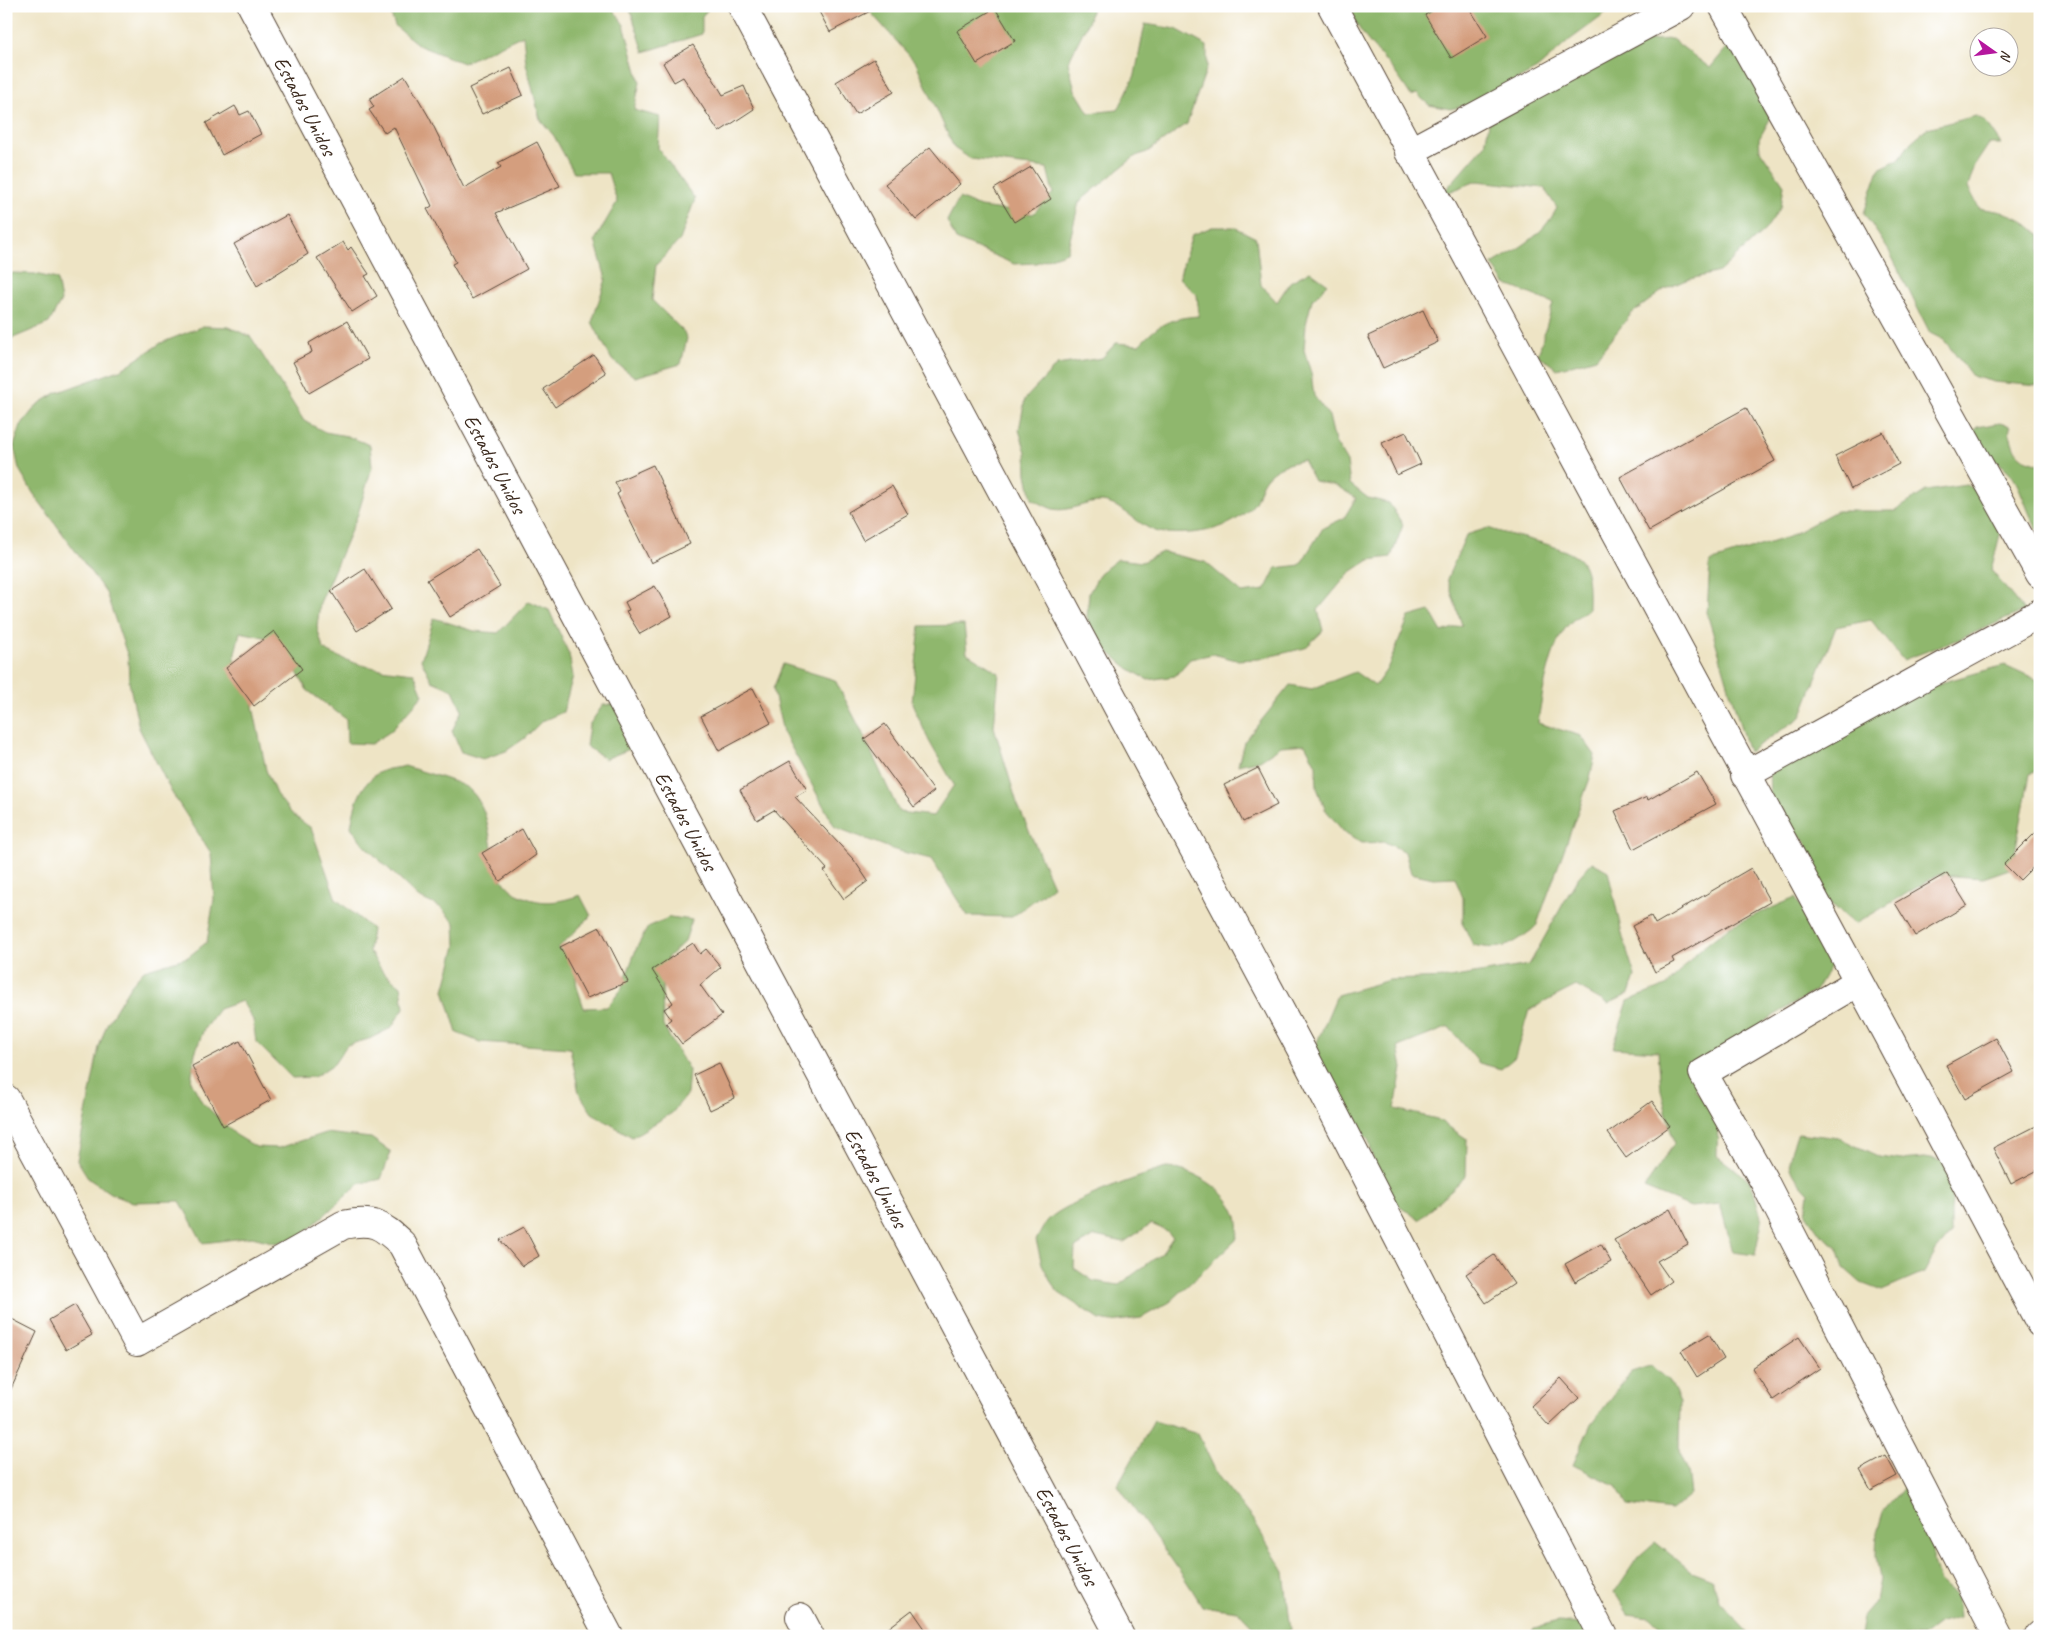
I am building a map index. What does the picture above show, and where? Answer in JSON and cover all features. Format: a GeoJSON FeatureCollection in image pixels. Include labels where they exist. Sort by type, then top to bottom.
{"type":"FeatureCollection","features":[{"type":"Feature","properties":{"kind":"street","name":"Estados Unidos"},"geometry":{"type":"LineString","coordinates":[[252,6],[1120,1636]]}},
{"type":"Feature","properties":{"kind":"street"},"geometry":{"type":"LineString","coordinates":[[742,6],[1302,1051],[1602,1636]]}},
{"type":"Feature","properties":{"kind":"street"},"geometry":{"type":"LineString","coordinates":[[1332,6],[2040,1323]]}},
{"type":"Feature","properties":{"kind":"street"},"geometry":{"type":"LineString","coordinates":[[1409,152],[1681,6]]}},
{"type":"Feature","properties":{"kind":"street"},"geometry":{"type":"LineString","coordinates":[[1723,6],[2040,574]]}},
{"type":"Feature","properties":{"kind":"street"},"geometry":{"type":"LineString","coordinates":[[1744,775],[2040,612]]}},
{"type":"Feature","properties":{"kind":"street"},"geometry":{"type":"LineString","coordinates":[[1858,982],[1703,1073],[1764,1181],[1998,1636]]}},
{"type":"Feature","properties":{"kind":"street"},"geometry":{"type":"LineString","coordinates":[[6,1099],[137,1342],[344,1225],[360,1222],[383,1227],[402,1244],[609,1636]]}},
{"type":"Feature","properties":{"kind":"green space"},"geometry":{"type":"Polygon","coordinates":[[[388,6],[611,6],[624,25],[640,82],[634,110],[660,117],[658,148],[695,199],[680,240],[656,265],[652,300],[683,331],[687,338],[681,364],[635,377],[612,360],[592,322],[606,279],[595,240],[617,202],[608,173],[574,173],[554,136],[540,119],[526,63],[523,35],[463,63],[420,46],[395,26],[388,6]]]}},
{"type":"Feature","properties":{"kind":"green space"},"geometry":{"type":"Polygon","coordinates":[[[629,6],[711,6],[702,16],[702,34],[644,52],[629,6]]]}},
{"type":"Feature","properties":{"kind":"green space"},"geometry":{"type":"Polygon","coordinates":[[[865,6],[1092,6],[1089,20],[1068,62],[1075,90],[1089,113],[1118,110],[1135,75],[1145,24],[1176,29],[1207,46],[1207,67],[1187,124],[1147,152],[1136,156],[1079,202],[1067,252],[1036,263],[1014,264],[956,239],[947,221],[959,198],[980,207],[1033,214],[1053,193],[1047,168],[971,159],[954,148],[916,63],[865,6]]]}},
{"type":"Feature","properties":{"kind":"green space"},"geometry":{"type":"Polygon","coordinates":[[[1350,6],[1616,6],[1571,39],[1537,69],[1474,103],[1451,109],[1429,105],[1417,94],[1411,96],[1360,30],[1350,6]]]}},
{"type":"Feature","properties":{"kind":"green space"},"geometry":{"type":"Polygon","coordinates":[[[1745,26],[1768,94],[1770,119],[1759,139],[1760,150],[1784,185],[1781,207],[1765,230],[1719,272],[1686,280],[1665,289],[1631,314],[1596,358],[1557,369],[1538,355],[1553,303],[1505,284],[1492,264],[1529,241],[1551,218],[1557,208],[1544,188],[1477,181],[1441,195],[1485,145],[1489,123],[1621,42],[1672,39],[1710,68],[1745,26]]]}},
{"type":"Feature","properties":{"kind":"green space"},"geometry":{"type":"Polygon","coordinates":[[[1976,116],[1985,121],[2001,144],[1989,144],[1975,165],[1968,187],[1979,208],[2012,215],[2025,222],[2040,235],[2038,386],[1994,382],[1972,376],[1944,340],[1930,333],[1889,251],[1864,213],[1879,169],[1899,159],[1911,142],[1927,128],[1976,116]]]}},
{"type":"Feature","properties":{"kind":"green space"},"geometry":{"type":"Polygon","coordinates":[[[1212,227],[1234,227],[1256,238],[1261,285],[1277,302],[1290,282],[1310,271],[1328,284],[1312,300],[1306,324],[1304,350],[1311,373],[1314,396],[1329,416],[1335,442],[1347,462],[1350,484],[1368,498],[1389,503],[1403,525],[1391,557],[1369,560],[1349,573],[1318,610],[1323,631],[1305,648],[1259,659],[1236,660],[1213,654],[1190,659],[1175,676],[1148,680],[1128,668],[1093,639],[1087,617],[1089,593],[1100,573],[1118,559],[1142,562],[1162,552],[1205,562],[1242,593],[1265,590],[1276,568],[1300,565],[1323,528],[1344,518],[1356,498],[1337,486],[1314,481],[1303,460],[1280,467],[1270,474],[1262,484],[1255,503],[1245,513],[1224,525],[1202,532],[1157,532],[1141,524],[1119,508],[1102,502],[1059,510],[1050,508],[1032,499],[1027,474],[1026,452],[1019,430],[1025,399],[1057,365],[1102,358],[1116,343],[1139,345],[1165,323],[1180,318],[1199,316],[1197,295],[1179,278],[1192,235],[1212,227]]]}},
{"type":"Feature","properties":{"kind":"green space"},"geometry":{"type":"Polygon","coordinates":[[[13,273],[35,274],[57,279],[61,301],[49,323],[6,341],[6,276],[13,273]]]}},
{"type":"Feature","properties":{"kind":"green space"},"geometry":{"type":"Polygon","coordinates":[[[203,326],[229,327],[251,337],[304,421],[325,432],[347,436],[370,445],[372,467],[358,514],[320,603],[317,627],[323,649],[356,663],[414,673],[423,695],[391,731],[371,744],[347,743],[346,719],[307,690],[283,647],[264,637],[240,632],[234,658],[240,681],[252,701],[266,770],[276,794],[293,815],[311,828],[336,899],[372,929],[369,951],[383,972],[401,986],[404,1008],[391,1028],[369,1039],[347,1045],[334,1064],[314,1077],[292,1078],[256,1042],[253,1020],[242,1001],[219,1009],[204,1029],[195,1053],[191,1081],[202,1102],[236,1135],[256,1147],[279,1148],[325,1133],[371,1138],[391,1152],[381,1179],[359,1184],[301,1236],[276,1243],[252,1237],[203,1243],[180,1201],[133,1202],[110,1193],[89,1179],[77,1160],[99,1047],[107,1024],[130,986],[144,970],[188,957],[207,942],[214,899],[211,853],[172,793],[139,728],[129,682],[128,657],[106,593],[33,493],[19,469],[14,446],[21,425],[37,405],[56,393],[122,369],[161,343],[203,326]]]}},
{"type":"Feature","properties":{"kind":"green space"},"geometry":{"type":"Polygon","coordinates":[[[2000,423],[2011,426],[2010,433],[2015,450],[2024,458],[2040,464],[2040,533],[2013,477],[2003,466],[1979,448],[1970,437],[1977,427],[2000,423]]]}},
{"type":"Feature","properties":{"kind":"green space"},"geometry":{"type":"Polygon","coordinates":[[[1966,485],[2008,503],[1991,570],[2024,611],[1960,639],[1903,660],[1871,620],[1836,627],[1801,717],[1748,752],[1707,613],[1710,562],[1788,537],[1836,511],[1895,511],[1926,491],[1966,485]]]}},
{"type":"Feature","properties":{"kind":"green space"},"geometry":{"type":"Polygon","coordinates":[[[1488,528],[1550,545],[1572,554],[1583,565],[1588,584],[1588,609],[1569,624],[1557,644],[1544,685],[1538,723],[1581,736],[1595,755],[1590,778],[1536,927],[1514,942],[1493,948],[1473,945],[1463,924],[1463,898],[1455,877],[1433,878],[1411,873],[1405,852],[1385,842],[1362,843],[1343,831],[1325,809],[1317,788],[1316,765],[1305,744],[1281,746],[1260,760],[1238,765],[1244,742],[1290,685],[1312,689],[1355,672],[1375,686],[1387,669],[1409,617],[1430,611],[1442,632],[1462,625],[1447,579],[1466,535],[1488,528]]]}},
{"type":"Feature","properties":{"kind":"green space"},"geometry":{"type":"Polygon","coordinates":[[[529,601],[549,610],[569,654],[573,676],[563,712],[542,721],[525,738],[506,751],[483,759],[461,752],[452,731],[462,710],[453,690],[432,681],[421,660],[434,618],[474,631],[498,633],[529,601]]]}},
{"type":"Feature","properties":{"kind":"green space"},"geometry":{"type":"Polygon","coordinates":[[[964,625],[967,653],[999,673],[994,727],[1017,803],[1053,886],[1012,917],[968,916],[931,859],[895,850],[835,827],[783,732],[773,689],[783,664],[835,680],[861,730],[899,812],[933,816],[954,785],[929,741],[912,703],[920,626],[964,625]]]}},
{"type":"Feature","properties":{"kind":"green space"},"geometry":{"type":"Polygon","coordinates":[[[2005,665],[2040,681],[2040,770],[2030,774],[2012,868],[1983,878],[1938,875],[1855,924],[1823,897],[1806,842],[1770,810],[1769,757],[1915,690],[2005,665]]]}},
{"type":"Feature","properties":{"kind":"green space"},"geometry":{"type":"Polygon","coordinates":[[[626,704],[634,725],[630,749],[605,759],[586,746],[589,725],[603,705],[626,704]]]}},
{"type":"Feature","properties":{"kind":"green space"},"geometry":{"type":"Polygon","coordinates":[[[405,766],[450,780],[470,790],[479,802],[485,816],[496,863],[501,877],[510,889],[524,897],[545,902],[559,901],[580,895],[591,916],[558,948],[574,963],[577,987],[584,1008],[607,1007],[621,990],[637,947],[648,927],[670,917],[692,920],[685,941],[668,957],[662,981],[663,1026],[689,1070],[687,1094],[672,1113],[632,1137],[592,1113],[579,1093],[570,1048],[480,1042],[457,1033],[444,990],[456,946],[455,923],[440,907],[418,897],[364,845],[351,827],[360,795],[369,781],[382,771],[405,766]]]}},
{"type":"Feature","properties":{"kind":"green space"},"geometry":{"type":"Polygon","coordinates":[[[1592,862],[1608,871],[1623,938],[1635,976],[1629,994],[1608,1004],[1576,986],[1529,1010],[1515,1057],[1501,1069],[1479,1063],[1449,1027],[1398,1047],[1402,1068],[1395,1109],[1437,1119],[1467,1139],[1466,1176],[1419,1220],[1380,1191],[1369,1141],[1315,1074],[1312,1054],[1337,995],[1389,980],[1449,978],[1529,965],[1577,879],[1592,862]]]}},
{"type":"Feature","properties":{"kind":"green space"},"geometry":{"type":"Polygon","coordinates":[[[1795,898],[1837,954],[1815,991],[1765,1021],[1695,1089],[1718,1120],[1717,1156],[1751,1181],[1762,1221],[1755,1255],[1733,1252],[1720,1204],[1691,1207],[1644,1188],[1674,1144],[1661,1090],[1658,1051],[1613,1048],[1628,1001],[1668,985],[1697,952],[1730,926],[1795,898]]]}},
{"type":"Feature","properties":{"kind":"green space"},"geometry":{"type":"Polygon","coordinates":[[[1798,1133],[1839,1138],[1880,1157],[1901,1160],[1925,1158],[1947,1162],[1954,1186],[1951,1209],[1951,1233],[1936,1251],[1924,1273],[1882,1291],[1861,1283],[1844,1268],[1838,1247],[1820,1234],[1806,1214],[1809,1193],[1796,1178],[1790,1165],[1791,1151],[1798,1133]]]}},
{"type":"Feature","properties":{"kind":"green space"},"geometry":{"type":"Polygon","coordinates":[[[1166,1168],[1193,1174],[1219,1190],[1229,1201],[1236,1213],[1238,1226],[1236,1240],[1170,1302],[1141,1318],[1111,1322],[1100,1320],[1056,1291],[1042,1264],[1036,1240],[1048,1220],[1070,1205],[1122,1183],[1166,1168]],[[1151,1224],[1124,1242],[1095,1236],[1075,1248],[1074,1268],[1093,1281],[1119,1285],[1162,1253],[1173,1237],[1163,1229],[1151,1224]]]}},
{"type":"Feature","properties":{"kind":"green space"},"geometry":{"type":"Polygon","coordinates":[[[1651,1366],[1669,1380],[1680,1401],[1679,1451],[1688,1471],[1691,1494],[1671,1511],[1627,1505],[1615,1485],[1573,1465],[1590,1426],[1631,1372],[1651,1366]]]}},
{"type":"Feature","properties":{"kind":"green space"},"geometry":{"type":"Polygon","coordinates":[[[1154,1421],[1198,1434],[1218,1476],[1253,1520],[1284,1572],[1291,1630],[1277,1636],[1262,1636],[1238,1611],[1202,1606],[1118,1485],[1154,1421]]]}},
{"type":"Feature","properties":{"kind":"green space"},"geometry":{"type":"Polygon","coordinates":[[[1912,1478],[1934,1514],[1933,1561],[1939,1583],[1957,1596],[1959,1618],[1938,1624],[1922,1636],[1859,1636],[1862,1617],[1876,1601],[1880,1579],[1876,1555],[1877,1532],[1883,1512],[1912,1478]]]}},
{"type":"Feature","properties":{"kind":"green space"},"geometry":{"type":"Polygon","coordinates":[[[1655,1542],[1691,1571],[1712,1579],[1718,1601],[1750,1636],[1666,1636],[1667,1633],[1650,1617],[1627,1614],[1614,1593],[1638,1557],[1655,1542]]]}},
{"type":"Feature","properties":{"kind":"green space"},"geometry":{"type":"Polygon","coordinates":[[[1559,1622],[1581,1624],[1588,1636],[1530,1636],[1535,1628],[1559,1622]]]}},
{"type":"Feature","properties":{"kind":"building"},"geometry":{"type":"Polygon","coordinates":[[[816,6],[880,6],[830,32],[816,6]]]}},
{"type":"Feature","properties":{"kind":"building"},"geometry":{"type":"Polygon","coordinates":[[[1440,6],[1468,6],[1487,36],[1451,58],[1425,15],[1440,6]]]}},
{"type":"Feature","properties":{"kind":"building"},"geometry":{"type":"Polygon","coordinates":[[[995,8],[1015,41],[977,64],[957,31],[995,8]]]}},
{"type":"Feature","properties":{"kind":"building"},"geometry":{"type":"Polygon","coordinates":[[[693,45],[723,95],[744,86],[754,109],[719,132],[683,77],[674,82],[663,63],[693,45]]]}},
{"type":"Feature","properties":{"kind":"building"},"geometry":{"type":"Polygon","coordinates":[[[874,59],[894,92],[856,114],[836,82],[874,59]]]}},
{"type":"Feature","properties":{"kind":"building"},"geometry":{"type":"Polygon","coordinates":[[[511,68],[523,95],[482,114],[469,88],[511,68]]]}},
{"type":"Feature","properties":{"kind":"building"},"geometry":{"type":"Polygon","coordinates":[[[405,76],[429,117],[464,188],[501,167],[498,163],[537,142],[560,186],[496,213],[527,269],[472,299],[452,264],[456,262],[427,209],[432,206],[394,127],[385,133],[369,110],[374,107],[369,99],[405,76]]]}},
{"type":"Feature","properties":{"kind":"building"},"geometry":{"type":"Polygon","coordinates":[[[235,106],[240,115],[249,111],[261,134],[222,155],[206,123],[235,106]]]}},
{"type":"Feature","properties":{"kind":"building"},"geometry":{"type":"Polygon","coordinates":[[[930,147],[960,184],[916,220],[885,184],[930,147]]]}},
{"type":"Feature","properties":{"kind":"building"},"geometry":{"type":"Polygon","coordinates":[[[1031,167],[1051,199],[1014,222],[994,189],[1031,167]]]}},
{"type":"Feature","properties":{"kind":"building"},"geometry":{"type":"Polygon","coordinates":[[[287,215],[308,254],[257,286],[234,244],[287,215]]]}},
{"type":"Feature","properties":{"kind":"building"},"geometry":{"type":"Polygon","coordinates":[[[343,242],[348,250],[351,247],[369,274],[365,276],[377,296],[352,312],[317,258],[343,242]]]}},
{"type":"Feature","properties":{"kind":"building"},"geometry":{"type":"Polygon","coordinates":[[[1423,310],[1438,342],[1383,368],[1368,336],[1423,310]]]}},
{"type":"Feature","properties":{"kind":"building"},"geometry":{"type":"Polygon","coordinates":[[[347,321],[368,359],[309,393],[293,362],[312,352],[309,343],[347,321]]]}},
{"type":"Feature","properties":{"kind":"building"},"geometry":{"type":"Polygon","coordinates":[[[594,355],[606,373],[555,407],[543,389],[594,355]]]}},
{"type":"Feature","properties":{"kind":"building"},"geometry":{"type":"Polygon","coordinates":[[[1746,408],[1775,461],[1649,531],[1620,477],[1746,408]]]}},
{"type":"Feature","properties":{"kind":"building"},"geometry":{"type":"Polygon","coordinates":[[[1406,432],[1421,464],[1397,475],[1382,443],[1406,432]]]}},
{"type":"Feature","properties":{"kind":"building"},"geometry":{"type":"Polygon","coordinates":[[[1883,432],[1899,464],[1851,489],[1835,456],[1883,432]]]}},
{"type":"Feature","properties":{"kind":"building"},"geometry":{"type":"Polygon","coordinates":[[[653,465],[690,544],[651,563],[617,494],[620,492],[615,482],[653,465]]]}},
{"type":"Feature","properties":{"kind":"building"},"geometry":{"type":"Polygon","coordinates":[[[892,486],[908,514],[863,540],[848,512],[892,486]]]}},
{"type":"Feature","properties":{"kind":"building"},"geometry":{"type":"Polygon","coordinates":[[[477,549],[500,586],[450,617],[427,580],[477,549]]]}},
{"type":"Feature","properties":{"kind":"building"},"geometry":{"type":"Polygon","coordinates":[[[365,569],[391,609],[357,631],[331,591],[365,569]]]}},
{"type":"Feature","properties":{"kind":"building"},"geometry":{"type":"Polygon","coordinates":[[[655,586],[672,616],[640,634],[626,611],[629,610],[625,602],[655,586]]]}},
{"type":"Feature","properties":{"kind":"building"},"geometry":{"type":"Polygon","coordinates":[[[274,631],[302,669],[254,706],[226,668],[274,631]]]}},
{"type":"Feature","properties":{"kind":"building"},"geometry":{"type":"Polygon","coordinates":[[[753,688],[771,723],[719,751],[701,716],[753,688]]]}},
{"type":"Feature","properties":{"kind":"building"},"geometry":{"type":"Polygon","coordinates":[[[885,724],[934,791],[914,807],[864,739],[885,724]]]}},
{"type":"Feature","properties":{"kind":"building"},"geometry":{"type":"Polygon","coordinates":[[[790,761],[807,790],[795,797],[854,860],[868,881],[844,899],[824,871],[827,869],[774,810],[757,820],[740,790],[790,761]]]}},
{"type":"Feature","properties":{"kind":"building"},"geometry":{"type":"Polygon","coordinates":[[[1258,768],[1277,805],[1243,822],[1224,785],[1258,768]]]}},
{"type":"Feature","properties":{"kind":"building"},"geometry":{"type":"Polygon","coordinates":[[[1697,772],[1716,804],[1633,849],[1615,811],[1647,797],[1648,800],[1697,772]]]}},
{"type":"Feature","properties":{"kind":"building"},"geometry":{"type":"Polygon","coordinates":[[[2040,828],[2040,860],[2020,880],[2004,864],[2040,828]]]}},
{"type":"Feature","properties":{"kind":"building"},"geometry":{"type":"Polygon","coordinates":[[[522,829],[536,855],[500,881],[482,853],[522,829]]]}},
{"type":"Feature","properties":{"kind":"building"},"geometry":{"type":"Polygon","coordinates":[[[1751,868],[1770,902],[1672,958],[1674,962],[1655,972],[1632,926],[1651,916],[1655,924],[1751,868]]]}},
{"type":"Feature","properties":{"kind":"building"},"geometry":{"type":"Polygon","coordinates":[[[1947,873],[1967,905],[1915,936],[1895,903],[1947,873]]]}},
{"type":"Feature","properties":{"kind":"building"},"geometry":{"type":"Polygon","coordinates":[[[600,927],[628,982],[587,998],[560,947],[600,927]]]}},
{"type":"Feature","properties":{"kind":"building"},"geometry":{"type":"Polygon","coordinates":[[[693,943],[700,954],[706,949],[721,967],[700,985],[722,1015],[682,1044],[666,1023],[671,1019],[664,1009],[673,1003],[652,970],[693,943]]]}},
{"type":"Feature","properties":{"kind":"building"},"geometry":{"type":"Polygon","coordinates":[[[1996,1038],[2014,1072],[1965,1099],[1946,1065],[1996,1038]]]}},
{"type":"Feature","properties":{"kind":"building"},"geometry":{"type":"Polygon","coordinates":[[[240,1041],[271,1100],[223,1126],[192,1066],[240,1041]]]}},
{"type":"Feature","properties":{"kind":"building"},"geometry":{"type":"Polygon","coordinates":[[[719,1063],[735,1098],[710,1110],[694,1075],[719,1063]]]}},
{"type":"Feature","properties":{"kind":"building"},"geometry":{"type":"Polygon","coordinates":[[[1652,1101],[1670,1126],[1626,1158],[1608,1133],[1652,1101]]]}},
{"type":"Feature","properties":{"kind":"building"},"geometry":{"type":"Polygon","coordinates":[[[2040,1124],[2040,1169],[2011,1184],[1993,1148],[2040,1124]]]}},
{"type":"Feature","properties":{"kind":"building"},"geometry":{"type":"Polygon","coordinates":[[[1670,1209],[1688,1244],[1657,1261],[1671,1281],[1651,1295],[1614,1240],[1670,1209]]]}},
{"type":"Feature","properties":{"kind":"building"},"geometry":{"type":"Polygon","coordinates":[[[524,1227],[539,1256],[522,1266],[500,1240],[524,1227]]]}},
{"type":"Feature","properties":{"kind":"building"},"geometry":{"type":"Polygon","coordinates":[[[1601,1244],[1611,1262],[1575,1282],[1565,1264],[1601,1244]]]}},
{"type":"Feature","properties":{"kind":"building"},"geometry":{"type":"Polygon","coordinates":[[[1494,1255],[1514,1284],[1486,1303],[1466,1274],[1494,1255]]]}},
{"type":"Feature","properties":{"kind":"building"},"geometry":{"type":"Polygon","coordinates":[[[75,1305],[92,1335],[66,1350],[49,1320],[75,1305]]]}},
{"type":"Feature","properties":{"kind":"building"},"geometry":{"type":"Polygon","coordinates":[[[6,1316],[37,1332],[6,1400],[6,1316]]]}},
{"type":"Feature","properties":{"kind":"building"},"geometry":{"type":"Polygon","coordinates":[[[1709,1334],[1724,1359],[1697,1377],[1681,1351],[1709,1334]]]}},
{"type":"Feature","properties":{"kind":"building"},"geometry":{"type":"Polygon","coordinates":[[[1799,1337],[1820,1368],[1773,1400],[1752,1368],[1799,1337]]]}},
{"type":"Feature","properties":{"kind":"building"},"geometry":{"type":"Polygon","coordinates":[[[1561,1378],[1579,1398],[1549,1426],[1531,1406],[1561,1378]]]}},
{"type":"Feature","properties":{"kind":"building"},"geometry":{"type":"Polygon","coordinates":[[[1886,1456],[1897,1476],[1871,1490],[1860,1470],[1886,1456]]]}},
{"type":"Feature","properties":{"kind":"building"},"geometry":{"type":"Polygon","coordinates":[[[912,1610],[930,1636],[878,1636],[912,1610]]]}}]}
